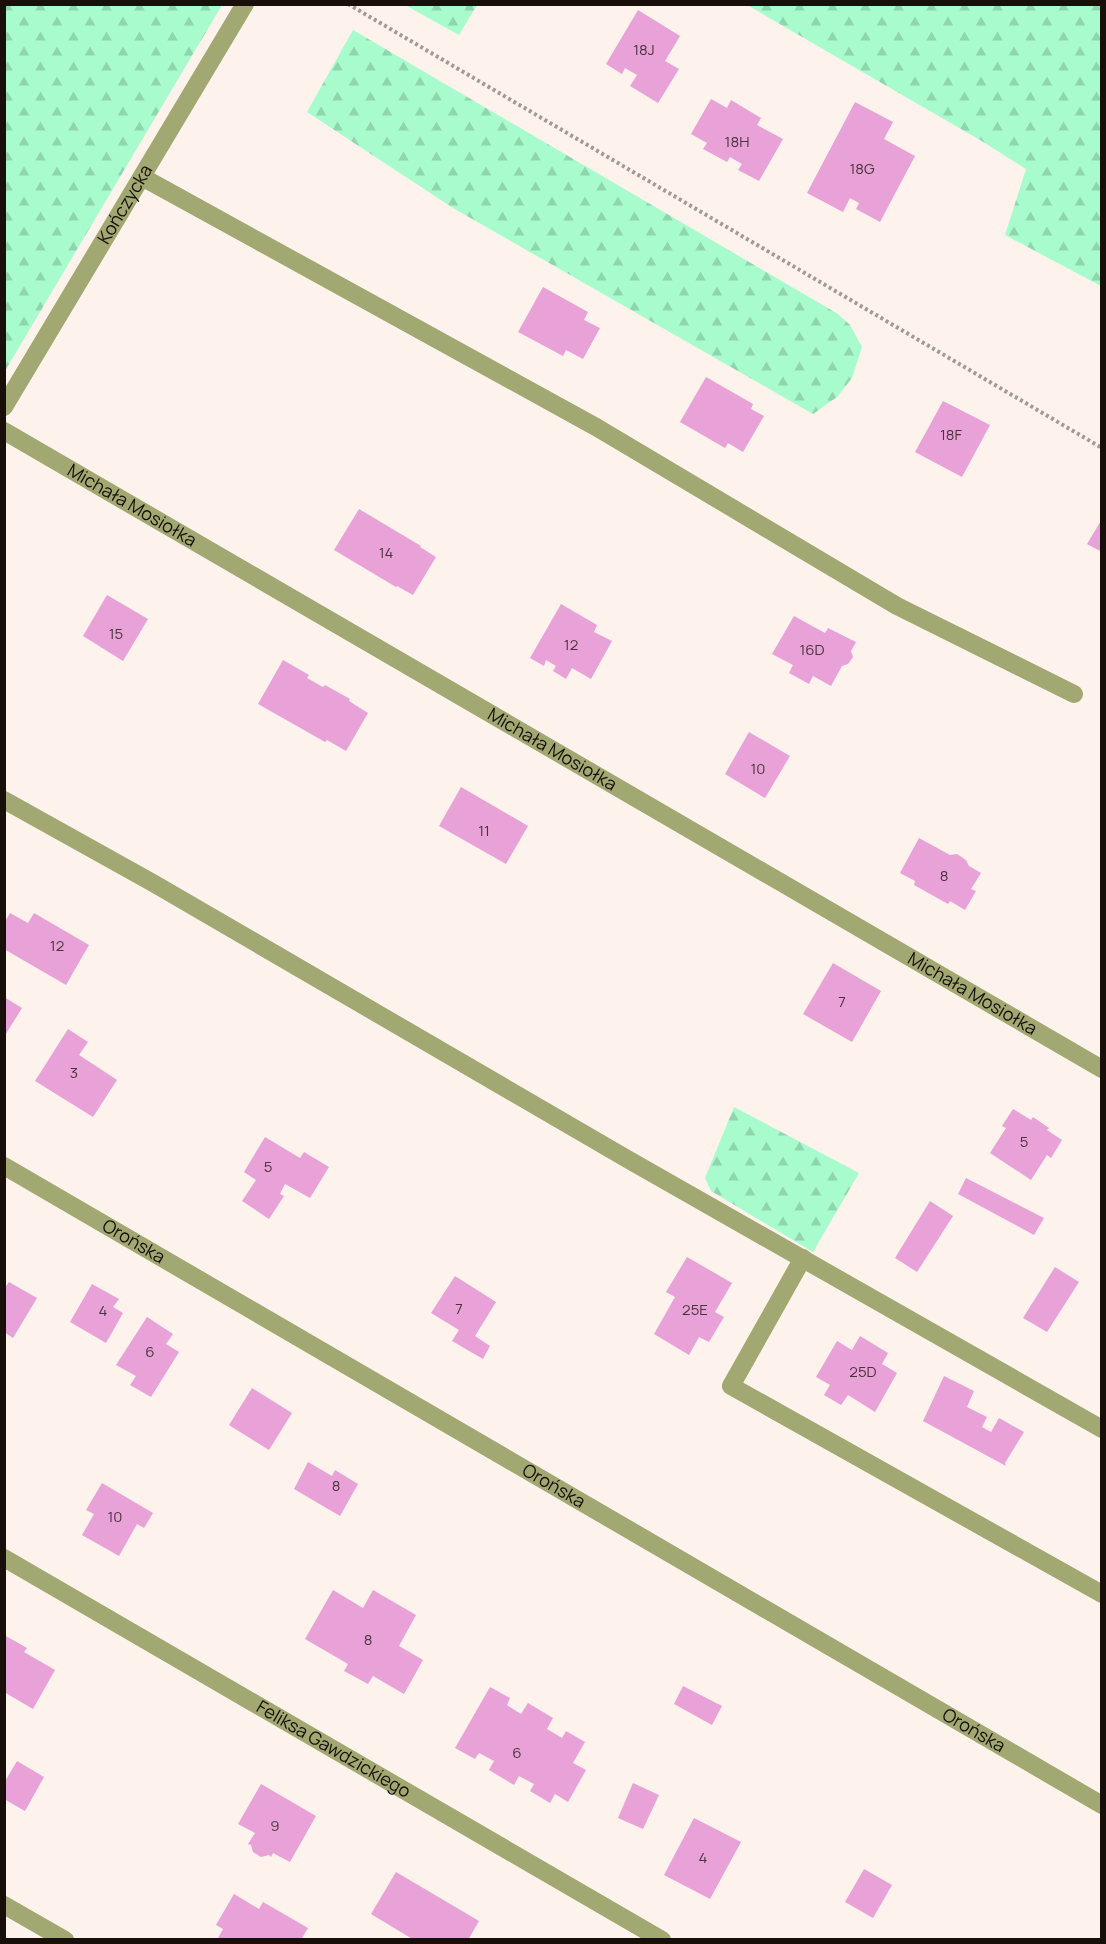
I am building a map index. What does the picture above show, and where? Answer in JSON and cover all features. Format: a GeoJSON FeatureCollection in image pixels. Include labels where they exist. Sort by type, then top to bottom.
{"type":"FeatureCollection","features":[{"type":"Feature","properties":{"kind":"street","name":"Kończycka"},"geometry":{"type":"LineString","coordinates":[[4,407],[245,4]]}},
{"type":"Feature","properties":{"kind":"street"},"geometry":{"type":"LineString","coordinates":[[142,177],[596,427],[897,606],[1074,694]]}},
{"type":"Feature","properties":{"kind":"street","name":"Michała Mosiołka"},"geometry":{"type":"LineString","coordinates":[[4,430],[1101,1069]]}},
{"type":"Feature","properties":{"kind":"street"},"geometry":{"type":"LineString","coordinates":[[4,800],[153,883],[628,1160],[1101,1429]]}},
{"type":"Feature","properties":{"kind":"street","name":"Orońska"},"geometry":{"type":"LineString","coordinates":[[4,1166],[1101,1805]]}},
{"type":"Feature","properties":{"kind":"street"},"geometry":{"type":"LineString","coordinates":[[803,1258],[731,1386],[1101,1594]]}},
{"type":"Feature","properties":{"kind":"street","name":"Feliksa Gawdzickiego"},"geometry":{"type":"LineString","coordinates":[[4,1558],[662,1940]]}},
{"type":"Feature","properties":{"kind":"street"},"geometry":{"type":"LineString","coordinates":[[4,1905],[65,1940]]}},
{"type":"Feature","properties":{"kind":"path"},"geometry":{"type":"LineString","coordinates":[[348,4],[1101,447]]}},
{"type":"Feature","properties":{"kind":"green space"},"geometry":{"type":"Polygon","coordinates":[[[477,4],[459,35],[405,5],[477,4]]]}},
{"type":"Feature","properties":{"kind":"green space"},"geometry":{"type":"Polygon","coordinates":[[[4,5],[222,5],[5,371],[4,5]]]}},
{"type":"Feature","properties":{"kind":"green space"},"geometry":{"type":"Polygon","coordinates":[[[747,5],[1101,5],[1101,286],[1005,235],[1026,169],[747,5]]]}},
{"type":"Feature","properties":{"kind":"green space"},"geometry":{"type":"Polygon","coordinates":[[[353,30],[838,314],[850,325],[862,347],[852,378],[837,397],[813,414],[453,208],[307,112],[353,30]]]}},
{"type":"Feature","properties":{"kind":"green space"},"geometry":{"type":"Polygon","coordinates":[[[734,1107],[859,1173],[813,1252],[711,1191],[705,1178],[734,1107]]]}},
{"type":"Feature","properties":{"kind":"building"},"geometry":{"type":"Polygon","coordinates":[[[638,10],[680,36],[665,61],[679,69],[658,103],[630,86],[637,75],[625,68],[622,74],[606,64],[638,10]]]}},
{"type":"Feature","properties":{"kind":"building"},"geometry":{"type":"Polygon","coordinates":[[[711,99],[727,108],[731,100],[761,118],[757,125],[783,139],[759,181],[738,170],[742,164],[730,157],[727,162],[703,149],[707,143],[691,134],[711,99]]]}},
{"type":"Feature","properties":{"kind":"building"},"geometry":{"type":"Polygon","coordinates":[[[855,102],[893,122],[884,139],[915,156],[880,222],[856,209],[859,203],[850,198],[843,212],[807,193],[855,102]]]}},
{"type":"Feature","properties":{"kind":"building"},"geometry":{"type":"Polygon","coordinates":[[[543,287],[588,312],[584,320],[600,328],[583,359],[566,350],[563,356],[518,332],[543,287]]]}},
{"type":"Feature","properties":{"kind":"building"},"geometry":{"type":"Polygon","coordinates":[[[706,377],[753,404],[751,409],[764,416],[743,452],[728,443],[725,448],[680,422],[706,377]]]}},
{"type":"Feature","properties":{"kind":"building"},"geometry":{"type":"Polygon","coordinates":[[[943,401],[990,425],[962,477],[915,452],[943,401]]]}},
{"type":"Feature","properties":{"kind":"building"},"geometry":{"type":"Polygon","coordinates":[[[359,509],[436,557],[413,595],[334,550],[359,509]]]}},
{"type":"Feature","properties":{"kind":"building"},"geometry":{"type":"Polygon","coordinates":[[[1102,519],[1102,552],[1087,544],[1102,519]]]}},
{"type":"Feature","properties":{"kind":"building"},"geometry":{"type":"Polygon","coordinates":[[[107,595],[148,619],[123,661],[83,636],[107,595]]]}},
{"type":"Feature","properties":{"kind":"building"},"geometry":{"type":"Polygon","coordinates":[[[561,604],[597,625],[594,632],[612,641],[591,679],[572,668],[566,679],[553,671],[556,666],[546,660],[544,666],[530,658],[561,604]]]}},
{"type":"Feature","properties":{"kind":"building"},"geometry":{"type":"Polygon","coordinates":[[[794,616],[825,633],[828,628],[856,642],[851,651],[853,657],[848,664],[842,666],[831,686],[813,676],[809,684],[789,673],[793,665],[772,654],[794,616]]]}},
{"type":"Feature","properties":{"kind":"building"},"geometry":{"type":"Polygon","coordinates":[[[283,660],[309,675],[307,678],[350,699],[349,701],[368,713],[346,751],[327,740],[325,742],[258,704],[283,660]]]}},
{"type":"Feature","properties":{"kind":"building"},"geometry":{"type":"Polygon","coordinates":[[[749,732],[790,756],[765,798],[725,774],[749,732]]]}},
{"type":"Feature","properties":{"kind":"building"},"geometry":{"type":"Polygon","coordinates":[[[461,787],[528,826],[506,864],[439,826],[461,787]]]}},
{"type":"Feature","properties":{"kind":"building"},"geometry":{"type":"Polygon","coordinates":[[[919,838],[950,855],[957,854],[966,860],[969,866],[981,873],[971,889],[976,891],[965,910],[950,901],[948,904],[914,885],[915,881],[900,873],[919,838]]]}},
{"type":"Feature","properties":{"kind":"building"},"geometry":{"type":"Polygon","coordinates":[[[10,913],[28,923],[34,913],[89,945],[66,985],[4,949],[4,923],[10,913]]]}},
{"type":"Feature","properties":{"kind":"building"},"geometry":{"type":"Polygon","coordinates":[[[833,963],[881,991],[852,1042],[803,1014],[833,963]]]}},
{"type":"Feature","properties":{"kind":"building"},"geometry":{"type":"Polygon","coordinates":[[[4,997],[22,1008],[4,1037],[4,997]]]}},
{"type":"Feature","properties":{"kind":"building"},"geometry":{"type":"Polygon","coordinates":[[[68,1029],[88,1042],[79,1055],[117,1080],[93,1117],[35,1081],[68,1029]]]}},
{"type":"Feature","properties":{"kind":"building"},"geometry":{"type":"Polygon","coordinates":[[[1013,1109],[1031,1120],[1033,1117],[1062,1140],[1051,1158],[1047,1155],[1031,1180],[990,1153],[1006,1128],[1002,1126],[1013,1109]]]}},
{"type":"Feature","properties":{"kind":"building"},"geometry":{"type":"Polygon","coordinates":[[[265,1137],[300,1158],[304,1152],[329,1167],[310,1198],[285,1184],[280,1194],[284,1196],[269,1219],[242,1201],[256,1180],[244,1172],[265,1137]]]}},
{"type":"Feature","properties":{"kind":"building"},"geometry":{"type":"Polygon","coordinates":[[[966,1178],[1044,1218],[1034,1235],[958,1194],[966,1178]]]}},
{"type":"Feature","properties":{"kind":"building"},"geometry":{"type":"Polygon","coordinates":[[[930,1201],[953,1216],[917,1272],[895,1258],[930,1201]]]}},
{"type":"Feature","properties":{"kind":"building"},"geometry":{"type":"Polygon","coordinates":[[[687,1257],[732,1283],[715,1312],[724,1317],[709,1342],[699,1337],[689,1355],[654,1334],[675,1297],[666,1292],[687,1257]]]}},
{"type":"Feature","properties":{"kind":"building"},"geometry":{"type":"Polygon","coordinates":[[[1055,1267],[1079,1282],[1047,1332],[1023,1318],[1055,1267]]]}},
{"type":"Feature","properties":{"kind":"building"},"geometry":{"type":"Polygon","coordinates":[[[455,1276],[496,1302],[475,1336],[490,1346],[483,1359],[452,1341],[459,1330],[431,1313],[455,1276]]]}},
{"type":"Feature","properties":{"kind":"building"},"geometry":{"type":"Polygon","coordinates":[[[9,1282],[37,1298],[13,1338],[4,1332],[4,1289],[9,1282]]]}},
{"type":"Feature","properties":{"kind":"building"},"geometry":{"type":"Polygon","coordinates":[[[92,1284],[119,1299],[113,1307],[123,1313],[106,1343],[70,1322],[92,1284]]]}},
{"type":"Feature","properties":{"kind":"building"},"geometry":{"type":"Polygon","coordinates":[[[147,1317],[173,1334],[166,1344],[179,1352],[151,1397],[130,1385],[136,1376],[116,1365],[147,1317]]]}},
{"type":"Feature","properties":{"kind":"building"},"geometry":{"type":"Polygon","coordinates":[[[860,1336],[888,1353],[882,1364],[897,1373],[875,1412],[848,1395],[841,1405],[824,1395],[830,1385],[816,1377],[837,1341],[852,1350],[860,1336]]]}},
{"type":"Feature","properties":{"kind":"building"},"geometry":{"type":"Polygon","coordinates":[[[944,1376],[974,1391],[967,1407],[987,1417],[982,1427],[991,1432],[999,1418],[1024,1432],[1005,1463],[1006,1466],[923,1421],[944,1376]]]}},
{"type":"Feature","properties":{"kind":"building"},"geometry":{"type":"Polygon","coordinates":[[[252,1388],[292,1413],[269,1450],[229,1425],[252,1388]]]}},
{"type":"Feature","properties":{"kind":"building"},"geometry":{"type":"Polygon","coordinates":[[[308,1462],[332,1476],[335,1470],[358,1484],[340,1516],[294,1489],[308,1462]]]}},
{"type":"Feature","properties":{"kind":"building"},"geometry":{"type":"Polygon","coordinates":[[[102,1483],[153,1513],[144,1528],[137,1524],[119,1556],[82,1535],[94,1514],[86,1510],[102,1483]]]}},
{"type":"Feature","properties":{"kind":"building"},"geometry":{"type":"Polygon","coordinates":[[[333,1590],[363,1608],[373,1590],[416,1615],[399,1646],[423,1660],[404,1694],[373,1676],[368,1684],[344,1671],[348,1664],[305,1639],[333,1590]]]}},
{"type":"Feature","properties":{"kind":"building"},"geometry":{"type":"Polygon","coordinates":[[[4,1635],[27,1648],[24,1652],[55,1670],[33,1709],[4,1692],[4,1635]]]}},
{"type":"Feature","properties":{"kind":"building"},"geometry":{"type":"Polygon","coordinates":[[[683,1686],[722,1706],[712,1725],[674,1704],[683,1686]]]}},
{"type":"Feature","properties":{"kind":"building"},"geometry":{"type":"Polygon","coordinates":[[[490,1687],[510,1698],[507,1705],[521,1714],[528,1703],[553,1718],[547,1729],[562,1738],[566,1731],[585,1742],[573,1763],[586,1770],[568,1802],[555,1794],[550,1803],[530,1791],[534,1784],[519,1776],[514,1785],[489,1770],[494,1761],[479,1753],[475,1759],[455,1748],[490,1687]]]}},
{"type":"Feature","properties":{"kind":"building"},"geometry":{"type":"Polygon","coordinates":[[[17,1761],[44,1777],[25,1811],[4,1799],[4,1783],[17,1761]]]}},
{"type":"Feature","properties":{"kind":"building"},"geometry":{"type":"Polygon","coordinates":[[[633,1783],[659,1795],[643,1829],[618,1818],[633,1783]]]}},
{"type":"Feature","properties":{"kind":"building"},"geometry":{"type":"Polygon","coordinates":[[[261,1784],[316,1816],[290,1862],[273,1853],[271,1857],[269,1855],[261,1857],[253,1852],[251,1845],[248,1844],[255,1833],[238,1824],[261,1784]]]}},
{"type":"Feature","properties":{"kind":"building"},"geometry":{"type":"Polygon","coordinates":[[[694,1818],[741,1842],[710,1899],[664,1875],[694,1818]]]}},
{"type":"Feature","properties":{"kind":"building"},"geometry":{"type":"Polygon","coordinates":[[[864,1869],[892,1885],[873,1918],[845,1902],[864,1869]]]}},
{"type":"Feature","properties":{"kind":"building"},"geometry":{"type":"Polygon","coordinates":[[[396,1872],[479,1921],[468,1940],[414,1940],[371,1914],[396,1872]]]}},
{"type":"Feature","properties":{"kind":"building"},"geometry":{"type":"Polygon","coordinates":[[[234,1894],[259,1909],[263,1902],[308,1928],[301,1940],[217,1940],[223,1929],[216,1925],[234,1894]]]}}]}
